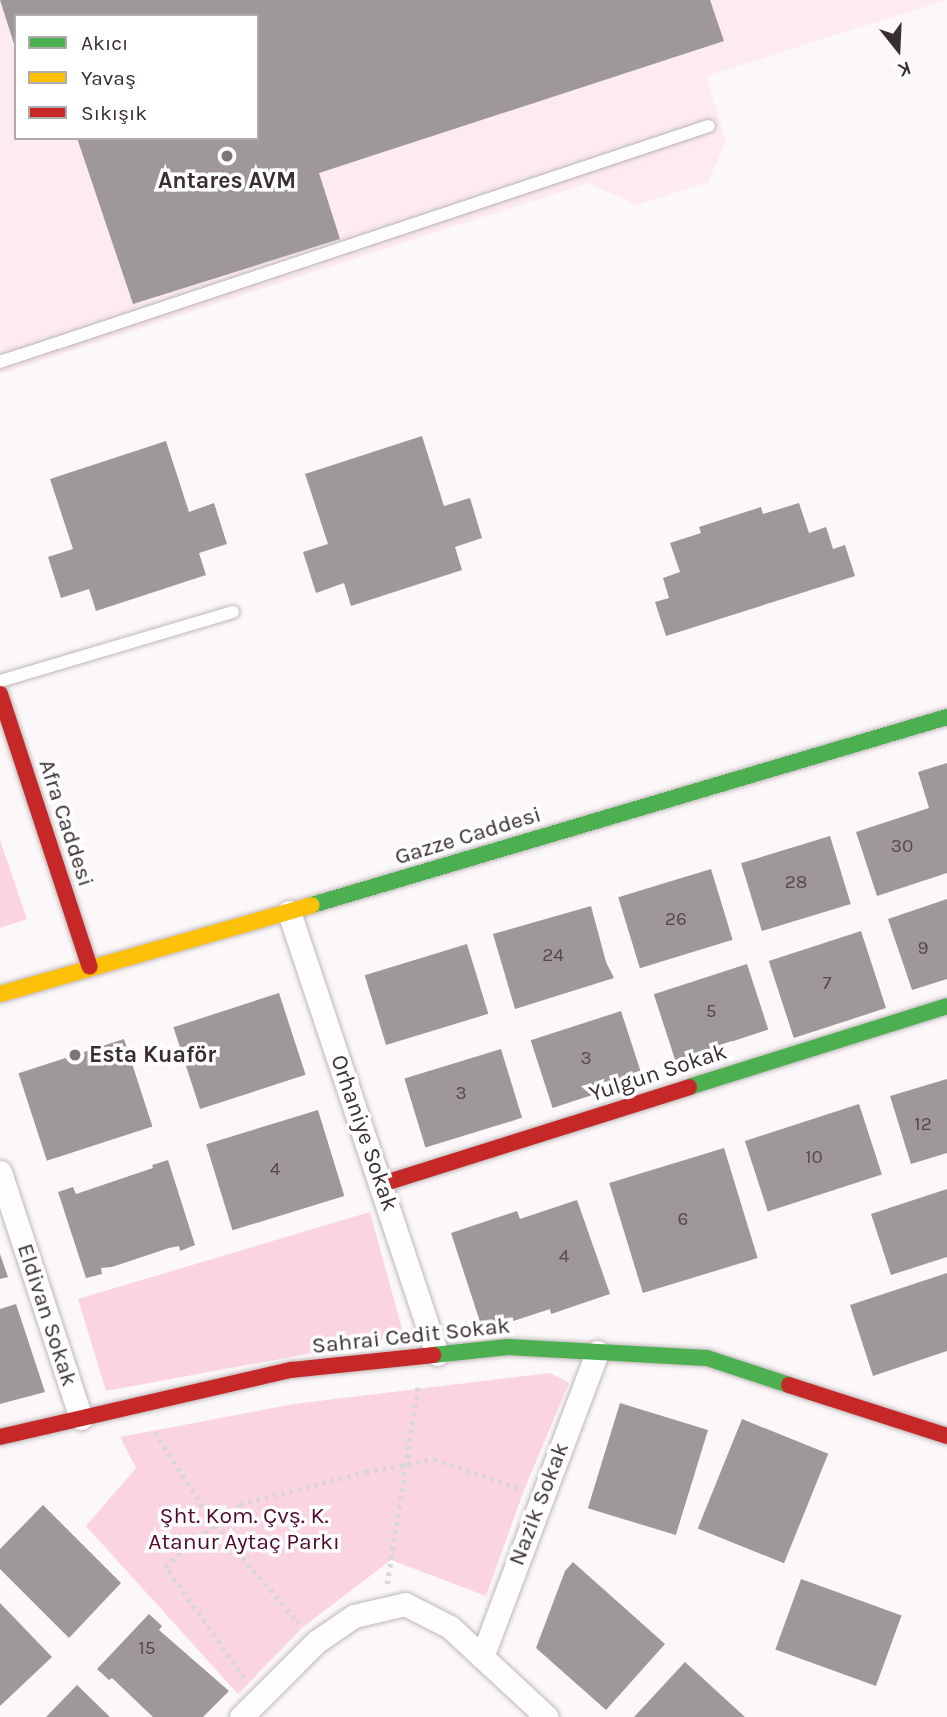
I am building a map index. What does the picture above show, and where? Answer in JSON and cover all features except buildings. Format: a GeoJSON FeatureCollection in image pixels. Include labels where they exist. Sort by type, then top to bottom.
{"type":"FeatureCollection","features":[{"type":"Feature","properties":{"kind":"street","name":"Afra Caddesi"},"geometry":{"type":"LineString","coordinates":[[0,694],[90,967]]}},
{"type":"Feature","properties":{"kind":"street","name":"Gazze Caddesi"},"geometry":{"type":"LineString","coordinates":[[0,993],[289,912],[947,717]]}},
{"type":"Feature","properties":{"kind":"street","name":"Orhaniye Sokak"},"geometry":{"type":"LineString","coordinates":[[289,912],[382,1184],[429,1355]]}},
{"type":"Feature","properties":{"kind":"street","name":"Yulgun Sokak"},"geometry":{"type":"LineString","coordinates":[[382,1184],[947,1006]]}},
{"type":"Feature","properties":{"kind":"street","name":"Eldivan Sokak"},"geometry":{"type":"LineString","coordinates":[[0,1172],[81,1418]]}},
{"type":"Feature","properties":{"kind":"street","name":"Sahrai Cedit Sokak"},"geometry":{"type":"LineString","coordinates":[[0,1437],[291,1370],[508,1347],[707,1358],[947,1436]]}},
{"type":"Feature","properties":{"kind":"street","name":"Nazik Sokak"},"geometry":{"type":"LineString","coordinates":[[482,1657],[597,1352]]}},
{"type":"Feature","properties":{"kind":"street"},"geometry":{"type":"LineString","coordinates":[[241,1717],[316,1642],[354,1616],[405,1604],[450,1627],[547,1717]]}},
{"type":"Feature","properties":{"kind":"lane"},"geometry":{"type":"LineString","coordinates":[[0,362],[709,126]]}},
{"type":"Feature","properties":{"kind":"lane"},"geometry":{"type":"LineString","coordinates":[[0,681],[233,612]]}},
{"type":"Feature","properties":{"kind":"path"},"geometry":{"type":"LineString","coordinates":[[383,1609],[406,1464],[429,1355]]}},
{"type":"Feature","properties":{"kind":"path"},"geometry":{"type":"LineString","coordinates":[[138,1406],[215,1525],[316,1642]]}},
{"type":"Feature","properties":{"kind":"path"},"geometry":{"type":"LineString","coordinates":[[260,1699],[165,1566],[240,1504],[435,1459],[542,1496]]}},
{"type":"Feature","properties":{"kind":"shaded area"},"geometry":{"type":"Polygon","coordinates":[[[0,0],[946,0],[706,76],[726,141],[708,182],[637,205],[588,183],[0,374],[0,0]]]}},
{"type":"Feature","properties":{"kind":"green space"},"geometry":{"type":"Polygon","coordinates":[[[0,840],[27,919],[0,928],[0,840]]]}},
{"type":"Feature","properties":{"kind":"green space"},"geometry":{"type":"Polygon","coordinates":[[[370,1212],[404,1336],[106,1391],[78,1299],[370,1212]]]}},
{"type":"Feature","properties":{"kind":"green space","name":"Şht. Kom. Çvş. K. Atanur Aytaç Parkı"},"geometry":{"type":"Polygon","coordinates":[[[550,1373],[569,1383],[524,1490],[486,1596],[391,1560],[303,1627],[238,1694],[86,1526],[136,1468],[120,1437],[294,1404],[550,1373]]]}},
{"type":"Feature","properties":{"kind":"traffic: fast"},"geometry":{"type":"LineString","coordinates":[[312,905],[947,717]]}},
{"type":"Feature","properties":{"kind":"traffic: fast"},"geometry":{"type":"LineString","coordinates":[[689,1087],[947,1006]]}},
{"type":"Feature","properties":{"kind":"traffic: fast"},"geometry":{"type":"LineString","coordinates":[[433,1355],[508,1347],[707,1358],[789,1385]]}},
{"type":"Feature","properties":{"kind":"traffic: slow"},"geometry":{"type":"LineString","coordinates":[[0,994],[312,905]]}},
{"type":"Feature","properties":{"kind":"traffic: jam"},"geometry":{"type":"LineString","coordinates":[[0,694],[90,967]]}},
{"type":"Feature","properties":{"kind":"traffic: jam"},"geometry":{"type":"LineString","coordinates":[[382,1184],[689,1087]]}},
{"type":"Feature","properties":{"kind":"traffic: jam"},"geometry":{"type":"LineString","coordinates":[[0,1437],[291,1370],[433,1355]]}},
{"type":"Feature","properties":{"kind":"traffic: jam"},"geometry":{"type":"LineString","coordinates":[[789,1385],[947,1436]]}},
{"type":"Feature","properties":{"kind":"place","name":"Antares AVM"},"geometry":{"type":"Point","coordinates":[227,156]}},
{"type":"Feature","properties":{"kind":"place","name":"Esta Kuaför"},"geometry":{"type":"Point","coordinates":[75,1055]}}]}
